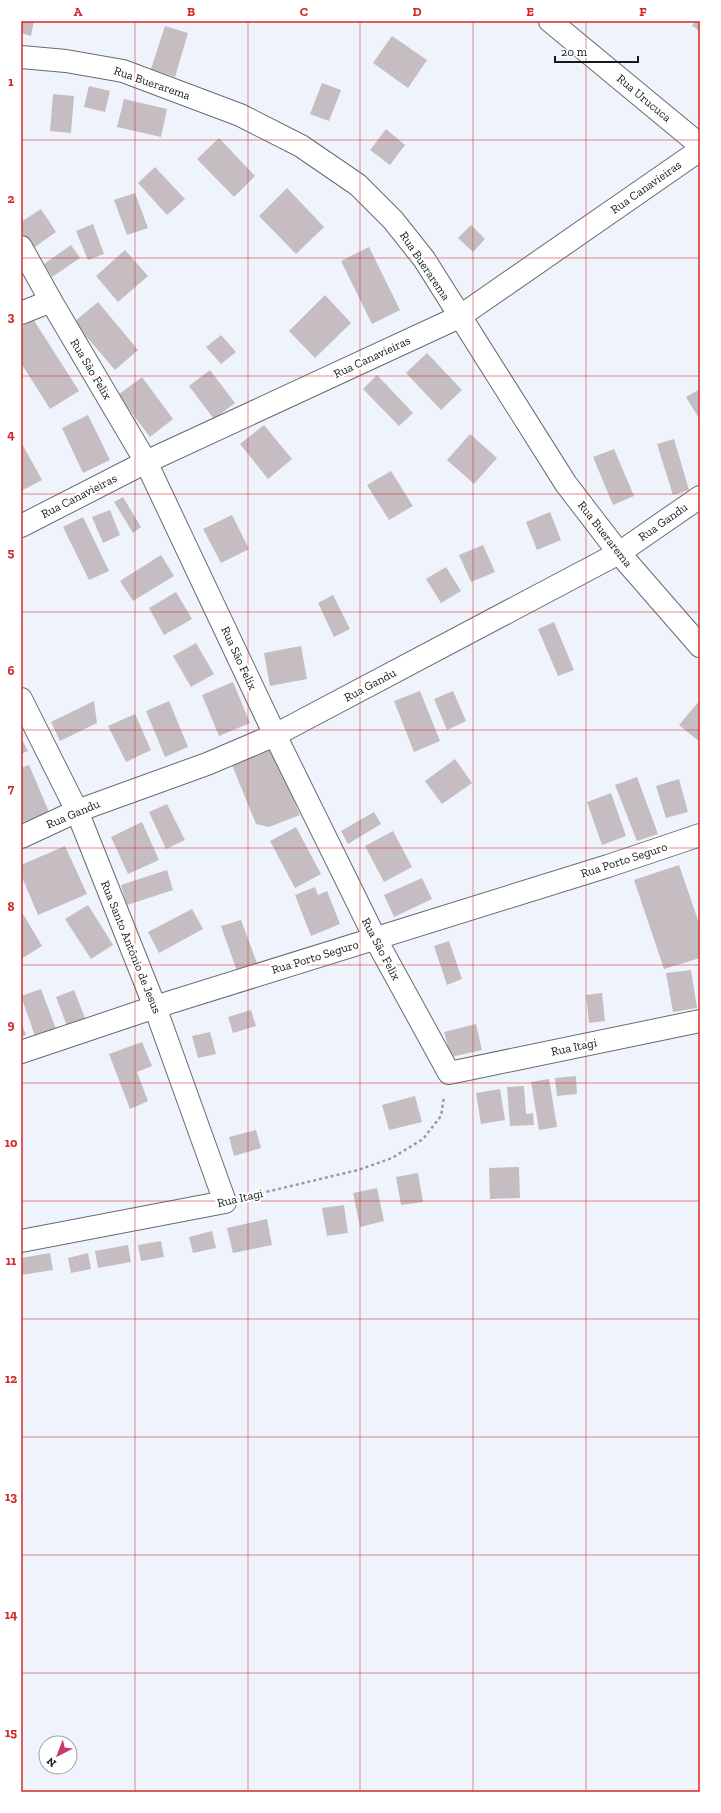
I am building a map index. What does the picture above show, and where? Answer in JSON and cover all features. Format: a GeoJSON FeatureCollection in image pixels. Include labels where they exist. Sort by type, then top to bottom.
{"type":"FeatureCollection","features":[{"type":"Feature","properties":{"kind":"street","name":"Rua Urucuca"},"geometry":{"type":"LineString","coordinates":[[550,21],[700,145]]}},
{"type":"Feature","properties":{"kind":"street","name":"Rua Buerarema"},"geometry":{"type":"LineString","coordinates":[[21,57],[66,61],[123,71],[240,115],[301,146],[358,185],[393,220],[424,259],[459,317],[566,484],[619,553],[700,646]]}},
{"type":"Feature","properties":{"kind":"street","name":"Rua Canavieiras"},"geometry":{"type":"LineString","coordinates":[[21,526],[146,462],[459,317],[700,150]]}},
{"type":"Feature","properties":{"kind":"street","name":"Rua São Felix"},"geometry":{"type":"LineString","coordinates":[[21,247],[51,301],[146,462],[275,735],[375,938],[448,1073]]}},
{"type":"Feature","properties":{"kind":"street"},"geometry":{"type":"LineString","coordinates":[[21,313],[51,301]]}},
{"type":"Feature","properties":{"kind":"street","name":"Rua Gandu"},"geometry":{"type":"LineString","coordinates":[[21,837],[77,811],[207,764],[275,735],[619,553],[700,497]]}},
{"type":"Feature","properties":{"kind":"street","name":"Rua Santo Antônio de Jesus"},"geometry":{"type":"LineString","coordinates":[[21,699],[77,811],[155,1007],[226,1202]]}},
{"type":"Feature","properties":{"kind":"street","name":"Rua Porto Seguro"},"geometry":{"type":"LineString","coordinates":[[21,1052],[155,1007],[608,866],[700,835]]}},
{"type":"Feature","properties":{"kind":"street","name":"Rua Itagi"},"geometry":{"type":"LineString","coordinates":[[448,1073],[700,1022]]}},
{"type":"Feature","properties":{"kind":"street","name":"Rua Itagi"},"geometry":{"type":"LineString","coordinates":[[21,1241],[226,1202]]}},
{"type":"Feature","properties":{"kind":"path","name":"Rua Itagi"},"geometry":{"type":"LineString","coordinates":[[226,1202],[358,1170],[392,1158],[423,1140],[441,1116]]}},
{"type":"Feature","properties":{"kind":"building"},"geometry":{"type":"Polygon","coordinates":[[[21,21],[34,21],[31,36],[21,33],[21,21]]]}},
{"type":"Feature","properties":{"kind":"building"},"geometry":{"type":"Polygon","coordinates":[[[695,21],[700,21],[700,31],[692,26],[695,21]]]}},
{"type":"Feature","properties":{"kind":"building"},"geometry":{"type":"Polygon","coordinates":[[[165,26],[188,33],[175,77],[151,69],[165,26]]]}},
{"type":"Feature","properties":{"kind":"building"},"geometry":{"type":"Polygon","coordinates":[[[392,36],[427,60],[408,88],[373,63],[392,36]]]}},
{"type":"Feature","properties":{"kind":"building"},"geometry":{"type":"Polygon","coordinates":[[[322,83],[341,90],[329,121],[310,114],[322,83]]]}},
{"type":"Feature","properties":{"kind":"building"},"geometry":{"type":"Polygon","coordinates":[[[89,86],[110,91],[105,112],[84,107],[89,86]]]}},
{"type":"Feature","properties":{"kind":"building"},"geometry":{"type":"Polygon","coordinates":[[[53,94],[74,96],[71,133],[50,131],[53,94]]]}},
{"type":"Feature","properties":{"kind":"building"},"geometry":{"type":"Polygon","coordinates":[[[124,99],[167,109],[161,137],[117,127],[124,99]]]}},
{"type":"Feature","properties":{"kind":"building"},"geometry":{"type":"Polygon","coordinates":[[[386,129],[405,145],[390,165],[370,150],[386,129]]]}},
{"type":"Feature","properties":{"kind":"building"},"geometry":{"type":"Polygon","coordinates":[[[219,138],[255,176],[234,197],[197,159],[219,138]]]}},
{"type":"Feature","properties":{"kind":"building"},"geometry":{"type":"Polygon","coordinates":[[[155,167],[185,199],[167,215],[138,183],[155,167]]]}},
{"type":"Feature","properties":{"kind":"building"},"geometry":{"type":"Polygon","coordinates":[[[287,188],[324,227],[296,254],[259,216],[287,188]]]}},
{"type":"Feature","properties":{"kind":"building"},"geometry":{"type":"Polygon","coordinates":[[[135,193],[148,228],[127,235],[114,200],[135,193]]]}},
{"type":"Feature","properties":{"kind":"building"},"geometry":{"type":"Polygon","coordinates":[[[41,209],[56,232],[32,249],[21,232],[21,222],[41,209]]]}},
{"type":"Feature","properties":{"kind":"building"},"geometry":{"type":"Polygon","coordinates":[[[93,224],[104,254],[88,260],[76,231],[93,224]]]}},
{"type":"Feature","properties":{"kind":"building"},"geometry":{"type":"Polygon","coordinates":[[[471,225],[485,239],[473,252],[458,238],[471,225]]]}},
{"type":"Feature","properties":{"kind":"building"},"geometry":{"type":"Polygon","coordinates":[[[71,245],[80,258],[52,277],[44,264],[71,245]]]}},
{"type":"Feature","properties":{"kind":"building"},"geometry":{"type":"Polygon","coordinates":[[[369,247],[400,310],[372,324],[341,261],[369,247]]]}},
{"type":"Feature","properties":{"kind":"building"},"geometry":{"type":"Polygon","coordinates":[[[125,250],[148,276],[118,302],[96,276],[125,250]]]}},
{"type":"Feature","properties":{"kind":"building"},"geometry":{"type":"Polygon","coordinates":[[[325,295],[351,323],[315,358],[289,331],[325,295]]]}},
{"type":"Feature","properties":{"kind":"building"},"geometry":{"type":"Polygon","coordinates":[[[98,302],[138,350],[115,370],[74,322],[98,302]]]}},
{"type":"Feature","properties":{"kind":"building"},"geometry":{"type":"Polygon","coordinates":[[[33,319],[79,391],[50,409],[21,363],[21,327],[33,319]]]}},
{"type":"Feature","properties":{"kind":"building"},"geometry":{"type":"Polygon","coordinates":[[[221,335],[236,352],[221,364],[206,347],[221,335]]]}},
{"type":"Feature","properties":{"kind":"building"},"geometry":{"type":"Polygon","coordinates":[[[427,353],[462,390],[441,410],[406,373],[427,353]]]}},
{"type":"Feature","properties":{"kind":"building"},"geometry":{"type":"Polygon","coordinates":[[[210,370],[235,403],[214,419],[189,386],[210,370]]]}},
{"type":"Feature","properties":{"kind":"building"},"geometry":{"type":"Polygon","coordinates":[[[377,375],[413,413],[399,426],[363,389],[377,375]]]}},
{"type":"Feature","properties":{"kind":"building"},"geometry":{"type":"Polygon","coordinates":[[[142,377],[173,419],[150,437],[118,395],[142,377]]]}},
{"type":"Feature","properties":{"kind":"building"},"geometry":{"type":"Polygon","coordinates":[[[700,389],[700,420],[686,397],[700,389]]]}},
{"type":"Feature","properties":{"kind":"building"},"geometry":{"type":"Polygon","coordinates":[[[88,415],[110,460],[83,473],[62,428],[88,415]]]}},
{"type":"Feature","properties":{"kind":"building"},"geometry":{"type":"Polygon","coordinates":[[[264,425],[292,459],[268,479],[240,444],[264,425]]]}},
{"type":"Feature","properties":{"kind":"building"},"geometry":{"type":"Polygon","coordinates":[[[470,434],[497,458],[474,484],[447,460],[470,434]]]}},
{"type":"Feature","properties":{"kind":"building"},"geometry":{"type":"Polygon","coordinates":[[[674,439],[689,490],[673,495],[657,444],[674,439]]]}},
{"type":"Feature","properties":{"kind":"building"},"geometry":{"type":"Polygon","coordinates":[[[21,442],[42,480],[21,491],[21,442]]]}},
{"type":"Feature","properties":{"kind":"building"},"geometry":{"type":"Polygon","coordinates":[[[614,449],[634,496],[613,505],[593,457],[614,449]]]}},
{"type":"Feature","properties":{"kind":"building"},"geometry":{"type":"Polygon","coordinates":[[[391,471],[413,506],[389,520],[367,485],[391,471]]]}},
{"type":"Feature","properties":{"kind":"building"},"geometry":{"type":"Polygon","coordinates":[[[123,497],[141,527],[133,533],[114,502],[123,497]]]}},
{"type":"Feature","properties":{"kind":"building"},"geometry":{"type":"Polygon","coordinates":[[[110,510],[120,535],[103,543],[92,517],[110,510]]]}},
{"type":"Feature","properties":{"kind":"building"},"geometry":{"type":"Polygon","coordinates":[[[550,512],[561,540],[537,550],[526,522],[550,512]]]}},
{"type":"Feature","properties":{"kind":"building"},"geometry":{"type":"Polygon","coordinates":[[[232,515],[249,549],[221,563],[203,529],[232,515]]]}},
{"type":"Feature","properties":{"kind":"building"},"geometry":{"type":"Polygon","coordinates":[[[83,517],[109,571],[89,580],[63,527],[83,517]]]}},
{"type":"Feature","properties":{"kind":"building"},"geometry":{"type":"Polygon","coordinates":[[[483,545],[495,572],[471,582],[459,555],[483,545]]]}},
{"type":"Feature","properties":{"kind":"building"},"geometry":{"type":"Polygon","coordinates":[[[161,555],[174,576],[133,601],[120,581],[161,555]]]}},
{"type":"Feature","properties":{"kind":"building"},"geometry":{"type":"Polygon","coordinates":[[[446,567],[461,591],[441,603],[426,579],[446,567]]]}},
{"type":"Feature","properties":{"kind":"building"},"geometry":{"type":"Polygon","coordinates":[[[176,592],[192,619],[164,635],[149,608],[176,592]]]}},
{"type":"Feature","properties":{"kind":"building"},"geometry":{"type":"Polygon","coordinates":[[[333,595],[350,629],[334,637],[318,603],[333,595]]]}},
{"type":"Feature","properties":{"kind":"building"},"geometry":{"type":"Polygon","coordinates":[[[554,622],[574,670],[558,676],[538,629],[554,622]]]}},
{"type":"Feature","properties":{"kind":"building"},"geometry":{"type":"Polygon","coordinates":[[[196,643],[214,674],[191,687],[173,656],[196,643]]]}},
{"type":"Feature","properties":{"kind":"building"},"geometry":{"type":"Polygon","coordinates":[[[301,646],[307,679],[270,686],[264,653],[301,646]]]}},
{"type":"Feature","properties":{"kind":"building"},"geometry":{"type":"Polygon","coordinates":[[[233,682],[250,723],[219,736],[202,695],[233,682]]]}},
{"type":"Feature","properties":{"kind":"building"},"geometry":{"type":"Polygon","coordinates":[[[420,691],[440,741],[414,752],[394,701],[420,691]]]}},
{"type":"Feature","properties":{"kind":"building"},"geometry":{"type":"Polygon","coordinates":[[[453,691],[466,721],[447,730],[434,699],[453,691]]]}},
{"type":"Feature","properties":{"kind":"building"},"geometry":{"type":"Polygon","coordinates":[[[700,700],[700,742],[679,725],[700,700]]]}},
{"type":"Feature","properties":{"kind":"building"},"geometry":{"type":"Polygon","coordinates":[[[94,701],[97,723],[60,741],[51,722],[94,701]]]}},
{"type":"Feature","properties":{"kind":"building"},"geometry":{"type":"Polygon","coordinates":[[[169,701],[188,747],[165,757],[146,711],[169,701]]]}},
{"type":"Feature","properties":{"kind":"building"},"geometry":{"type":"Polygon","coordinates":[[[135,714],[151,750],[126,762],[108,726],[135,714]]]}},
{"type":"Feature","properties":{"kind":"building"},"geometry":{"type":"Polygon","coordinates":[[[21,738],[28,751],[21,754],[21,738]]]}},
{"type":"Feature","properties":{"kind":"building"},"geometry":{"type":"Polygon","coordinates":[[[272,748],[300,815],[269,827],[256,824],[232,765],[272,748]]]}},
{"type":"Feature","properties":{"kind":"building"},"geometry":{"type":"Polygon","coordinates":[[[455,759],[472,783],[442,804],[425,781],[455,759]]]}},
{"type":"Feature","properties":{"kind":"building"},"geometry":{"type":"Polygon","coordinates":[[[29,765],[49,812],[21,823],[21,768],[29,765]]]}},
{"type":"Feature","properties":{"kind":"building"},"geometry":{"type":"Polygon","coordinates":[[[637,777],[658,834],[637,841],[615,785],[637,777]]]}},
{"type":"Feature","properties":{"kind":"building"},"geometry":{"type":"Polygon","coordinates":[[[679,779],[688,812],[666,818],[656,786],[679,779]]]}},
{"type":"Feature","properties":{"kind":"building"},"geometry":{"type":"Polygon","coordinates":[[[611,793],[626,836],[602,845],[587,802],[611,793]]]}},
{"type":"Feature","properties":{"kind":"building"},"geometry":{"type":"Polygon","coordinates":[[[167,804],[185,840],[166,849],[149,812],[167,804]]]}},
{"type":"Feature","properties":{"kind":"building"},"geometry":{"type":"Polygon","coordinates":[[[374,812],[381,824],[348,844],[341,831],[374,812]]]}},
{"type":"Feature","properties":{"kind":"building"},"geometry":{"type":"Polygon","coordinates":[[[142,822],[159,860],[128,874],[111,837],[142,822]]]}},
{"type":"Feature","properties":{"kind":"building"},"geometry":{"type":"Polygon","coordinates":[[[296,827],[321,874],[295,888],[270,841],[296,827]]]}},
{"type":"Feature","properties":{"kind":"building"},"geometry":{"type":"Polygon","coordinates":[[[393,831],[412,867],[384,882],[365,846],[393,831]]]}},
{"type":"Feature","properties":{"kind":"building"},"geometry":{"type":"Polygon","coordinates":[[[65,846],[87,894],[38,915],[21,875],[21,865],[65,846]]]}},
{"type":"Feature","properties":{"kind":"building"},"geometry":{"type":"Polygon","coordinates":[[[679,865],[700,926],[700,958],[664,969],[634,880],[679,865]]]}},
{"type":"Feature","properties":{"kind":"building"},"geometry":{"type":"Polygon","coordinates":[[[167,870],[173,890],[127,905],[121,885],[167,870]]]}},
{"type":"Feature","properties":{"kind":"building"},"geometry":{"type":"Polygon","coordinates":[[[422,878],[432,899],[394,917],[384,895],[422,878]]]}},
{"type":"Feature","properties":{"kind":"building"},"geometry":{"type":"Polygon","coordinates":[[[315,887],[318,895],[327,891],[340,924],[311,936],[295,895],[315,887]]]}},
{"type":"Feature","properties":{"kind":"building"},"geometry":{"type":"Polygon","coordinates":[[[88,905],[113,945],[91,959],[65,919],[88,905]]]}},
{"type":"Feature","properties":{"kind":"building"},"geometry":{"type":"Polygon","coordinates":[[[192,909],[203,929],[159,953],[148,932],[192,909]]]}},
{"type":"Feature","properties":{"kind":"building"},"geometry":{"type":"Polygon","coordinates":[[[23,914],[42,946],[21,959],[21,915],[23,914]]]}},
{"type":"Feature","properties":{"kind":"building"},"geometry":{"type":"Polygon","coordinates":[[[241,920],[257,963],[237,971],[221,926],[241,920]]]}},
{"type":"Feature","properties":{"kind":"building"},"geometry":{"type":"Polygon","coordinates":[[[449,941],[462,979],[447,985],[434,946],[449,941]]]}},
{"type":"Feature","properties":{"kind":"building"},"geometry":{"type":"Polygon","coordinates":[[[691,970],[697,1008],[673,1012],[666,973],[691,970]]]}},
{"type":"Feature","properties":{"kind":"building"},"geometry":{"type":"Polygon","coordinates":[[[41,989],[56,1029],[35,1036],[21,996],[41,989]]]}},
{"type":"Feature","properties":{"kind":"building"},"geometry":{"type":"Polygon","coordinates":[[[74,990],[85,1018],[67,1026],[56,997],[74,990]]]}},
{"type":"Feature","properties":{"kind":"building"},"geometry":{"type":"Polygon","coordinates":[[[602,993],[605,1021],[589,1023],[586,995],[602,993]]]}},
{"type":"Feature","properties":{"kind":"building"},"geometry":{"type":"Polygon","coordinates":[[[251,1010],[256,1026],[233,1033],[228,1017],[251,1010]]]}},
{"type":"Feature","properties":{"kind":"building"},"geometry":{"type":"Polygon","coordinates":[[[21,1022],[26,1035],[21,1037],[21,1022]]]}},
{"type":"Feature","properties":{"kind":"building"},"geometry":{"type":"Polygon","coordinates":[[[476,1024],[482,1050],[451,1057],[444,1032],[476,1024]]]}},
{"type":"Feature","properties":{"kind":"building"},"geometry":{"type":"Polygon","coordinates":[[[210,1032],[216,1054],[198,1058],[192,1036],[210,1032]]]}},
{"type":"Feature","properties":{"kind":"building"},"geometry":{"type":"Polygon","coordinates":[[[142,1042],[152,1066],[137,1072],[148,1101],[130,1109],[109,1054],[142,1042]]]}},
{"type":"Feature","properties":{"kind":"building"},"geometry":{"type":"Polygon","coordinates":[[[576,1076],[577,1094],[557,1096],[555,1078],[576,1076]]]}},
{"type":"Feature","properties":{"kind":"building"},"geometry":{"type":"Polygon","coordinates":[[[549,1079],[557,1127],[539,1130],[531,1082],[549,1079]]]}},
{"type":"Feature","properties":{"kind":"building"},"geometry":{"type":"Polygon","coordinates":[[[524,1086],[526,1114],[533,1113],[534,1125],[510,1126],[507,1087],[524,1086]]]}},
{"type":"Feature","properties":{"kind":"building"},"geometry":{"type":"Polygon","coordinates":[[[500,1089],[505,1120],[481,1124],[476,1093],[500,1089]]]}},
{"type":"Feature","properties":{"kind":"building"},"geometry":{"type":"Polygon","coordinates":[[[415,1096],[422,1122],[389,1130],[382,1105],[415,1096]]]}},
{"type":"Feature","properties":{"kind":"building"},"geometry":{"type":"Polygon","coordinates":[[[256,1130],[261,1148],[234,1156],[229,1137],[256,1130]]]}},
{"type":"Feature","properties":{"kind":"building"},"geometry":{"type":"Polygon","coordinates":[[[519,1167],[520,1198],[490,1199],[489,1168],[519,1167]]]}},
{"type":"Feature","properties":{"kind":"building"},"geometry":{"type":"Polygon","coordinates":[[[418,1173],[423,1202],[401,1205],[396,1177],[418,1173]]]}},
{"type":"Feature","properties":{"kind":"building"},"geometry":{"type":"Polygon","coordinates":[[[377,1188],[384,1221],[360,1227],[353,1193],[377,1188]]]}},
{"type":"Feature","properties":{"kind":"building"},"geometry":{"type":"Polygon","coordinates":[[[344,1205],[348,1233],[327,1236],[322,1208],[344,1205]]]}},
{"type":"Feature","properties":{"kind":"building"},"geometry":{"type":"Polygon","coordinates":[[[267,1219],[272,1245],[233,1253],[227,1228],[267,1219]]]}},
{"type":"Feature","properties":{"kind":"building"},"geometry":{"type":"Polygon","coordinates":[[[212,1231],[216,1248],[193,1253],[189,1237],[212,1231]]]}},
{"type":"Feature","properties":{"kind":"building"},"geometry":{"type":"Polygon","coordinates":[[[161,1241],[164,1257],[141,1261],[138,1245],[161,1241]]]}},
{"type":"Feature","properties":{"kind":"building"},"geometry":{"type":"Polygon","coordinates":[[[128,1245],[131,1262],[98,1268],[95,1251],[128,1245]]]}},
{"type":"Feature","properties":{"kind":"building"},"geometry":{"type":"Polygon","coordinates":[[[50,1253],[53,1270],[21,1275],[21,1258],[50,1253]]]}},
{"type":"Feature","properties":{"kind":"building"},"geometry":{"type":"Polygon","coordinates":[[[88,1253],[91,1269],[71,1273],[68,1258],[88,1253]]]}}]}
